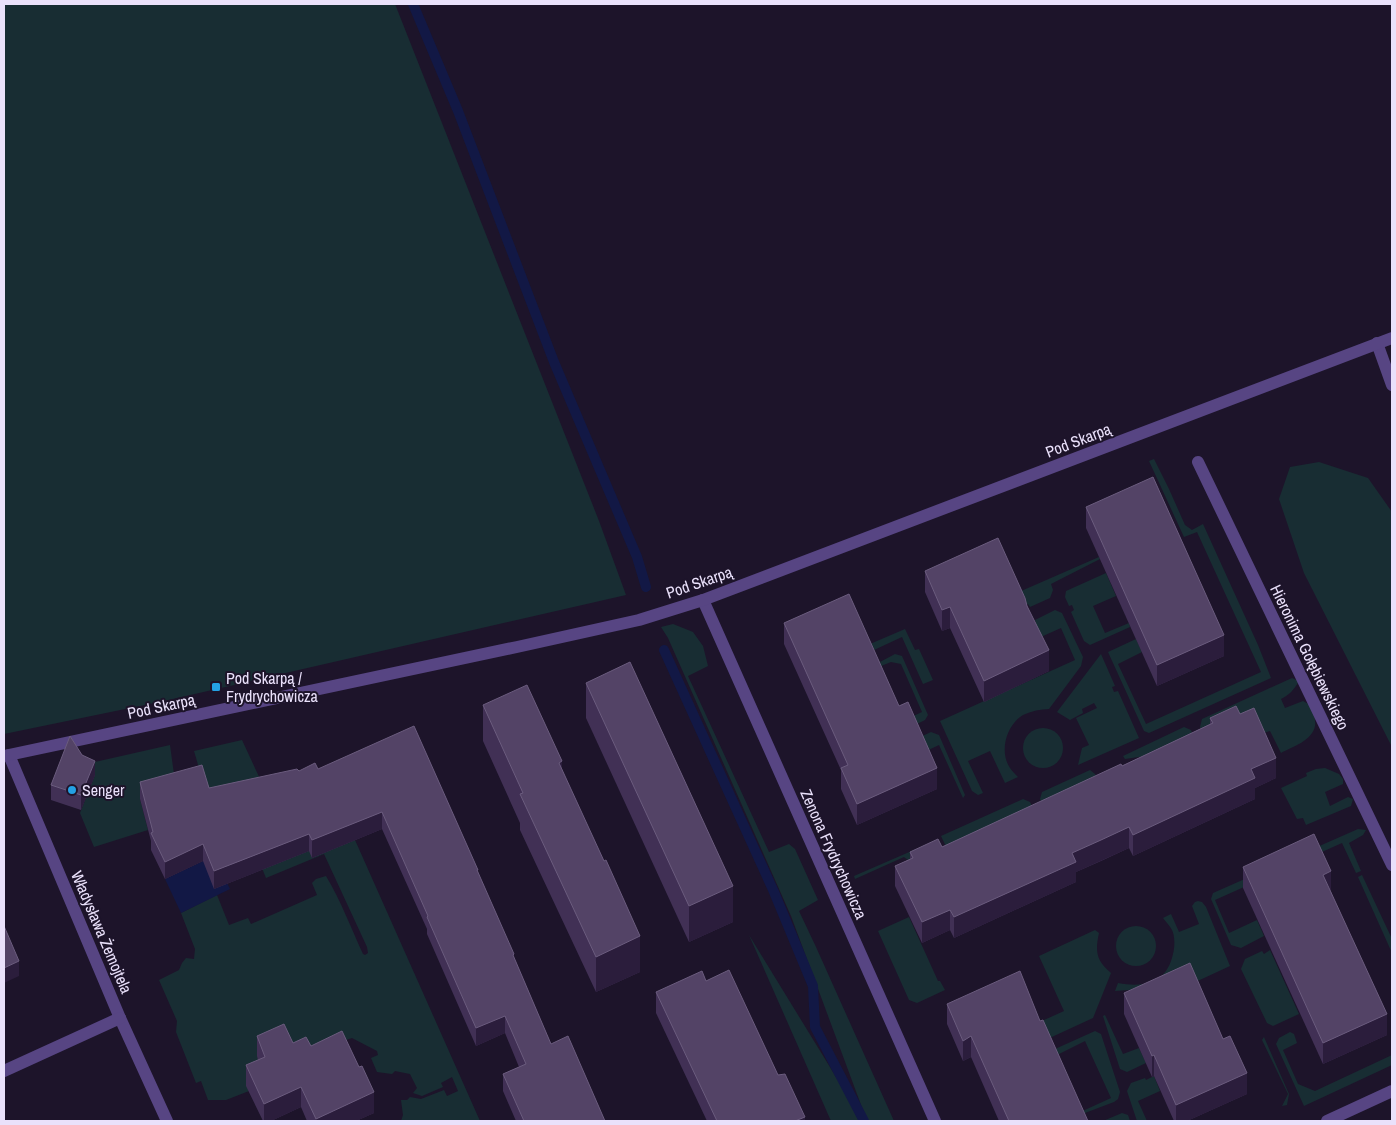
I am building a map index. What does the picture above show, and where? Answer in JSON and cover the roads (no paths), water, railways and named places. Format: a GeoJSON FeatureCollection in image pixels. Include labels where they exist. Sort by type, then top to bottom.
{"type":"FeatureCollection","features":[{"type":"Feature","properties":{"kind":"street","name":"Pod Skarpą"},"geometry":{"type":"LineString","coordinates":[[6,756],[639,620],[703,600],[1392,338]]}},
{"type":"Feature","properties":{"kind":"street"},"geometry":{"type":"LineString","coordinates":[[1377,343],[1392,385]]}},
{"type":"Feature","properties":{"kind":"street","name":"Hieronima Gołębiewskiego"},"geometry":{"type":"LineString","coordinates":[[1198,462],[1392,865]]}},
{"type":"Feature","properties":{"kind":"street","name":"Zenona Frydrychowicza"},"geometry":{"type":"LineString","coordinates":[[703,600],[935,1121]]}},
{"type":"Feature","properties":{"kind":"street","name":"Władysława Żemojtela"},"geometry":{"type":"LineString","coordinates":[[6,756],[167,1121]]}},
{"type":"Feature","properties":{"kind":"street"},"geometry":{"type":"LineString","coordinates":[[4,1071],[120,1018]]}},
{"type":"Feature","properties":{"kind":"street"},"geometry":{"type":"LineString","coordinates":[[1326,1121],[1392,1091]]}},
{"type":"Feature","properties":{"kind":"waterway"},"geometry":{"type":"LineString","coordinates":[[413,4],[458,111],[554,362],[637,557],[646,587]]}},
{"type":"Feature","properties":{"kind":"waterway"},"geometry":{"type":"LineString","coordinates":[[664,650],[774,892],[813,986],[815,1027],[864,1121]]}},
{"type":"Feature","properties":{"kind":"place","name":"Pod Skarpą / Frydrychowicza"},"geometry":{"type":"Point","coordinates":[216,687]}},
{"type":"Feature","properties":{"kind":"place","name":"Senger"},"geometry":{"type":"Point","coordinates":[72,790]}}]}
